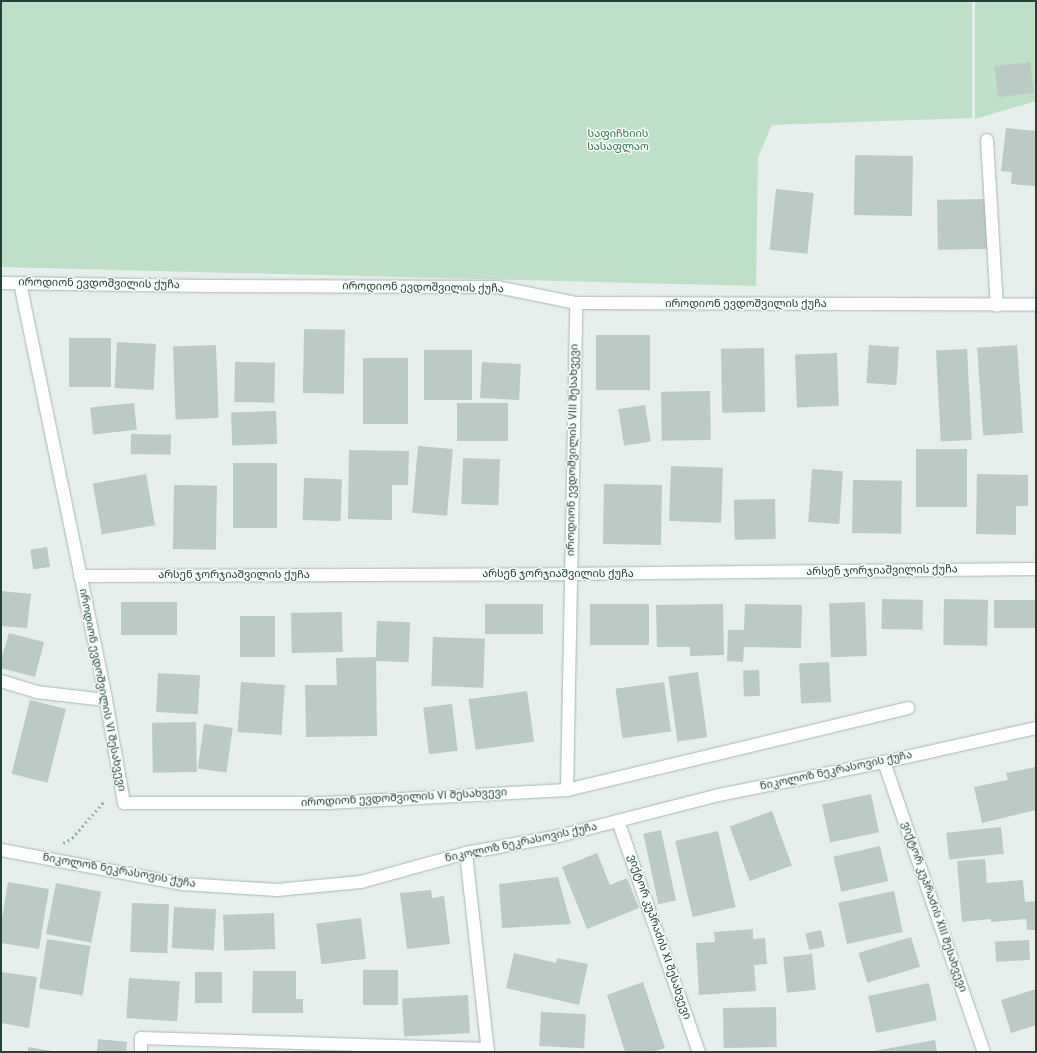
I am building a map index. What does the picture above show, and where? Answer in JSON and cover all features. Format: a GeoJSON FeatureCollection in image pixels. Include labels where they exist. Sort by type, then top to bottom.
{"type":"FeatureCollection","features":[{"type":"Feature","properties":{"kind":"street"},"geometry":{"type":"LineString","coordinates":[[987,140],[998,306]]}},
{"type":"Feature","properties":{"kind":"street","name":"იროდიონ ევდოშვილის ქუჩა"},"geometry":{"type":"LineString","coordinates":[[1,283],[207,286],[497,287],[576,302],[998,306],[1036,305]]}},
{"type":"Feature","properties":{"kind":"street","name":"იროდიონ ევდოშვილის VI შესახვევი"},"geometry":{"type":"LineString","coordinates":[[20,283],[106,700],[124,803],[328,803],[567,790]]}},
{"type":"Feature","properties":{"kind":"street","name":"იროდიონ ევდოშვილის VIII შესახვევი"},"geometry":{"type":"LineString","coordinates":[[567,790],[576,302]]}},
{"type":"Feature","properties":{"kind":"street","name":"არსენ ჯორჯიაშვილის ქუჩა"},"geometry":{"type":"LineString","coordinates":[[80,576],[570,574],[1036,569]]}},
{"type":"Feature","properties":{"kind":"street"},"geometry":{"type":"LineString","coordinates":[[1,681],[36,692],[106,700]]}},
{"type":"Feature","properties":{"kind":"street"},"geometry":{"type":"LineString","coordinates":[[567,790],[908,708]]}},
{"type":"Feature","properties":{"kind":"street","name":"ნიკოლოზ ნეკრასოვის ქუჩა"},"geometry":{"type":"LineString","coordinates":[[1,853],[49,859],[183,884],[277,890],[361,882],[466,853],[559,836],[719,795],[884,762],[1036,728]]}},
{"type":"Feature","properties":{"kind":"street","name":"ვიქტორ კუპრაძის XIII შესახვევი"},"geometry":{"type":"LineString","coordinates":[[884,762],[984,1052]]}},
{"type":"Feature","properties":{"kind":"street","name":"ვიქტორ კუპრაძის XI შესახვევი"},"geometry":{"type":"LineString","coordinates":[[618,821],[699,1052]]}},
{"type":"Feature","properties":{"kind":"street"},"geometry":{"type":"LineString","coordinates":[[141,1052],[141,1038],[488,1051],[466,853]]}},
{"type":"Feature","properties":{"kind":"path"},"geometry":{"type":"LineString","coordinates":[[49,859],[50,852],[72,838],[120,783]]}},
{"type":"Feature","properties":{"kind":"green space","name":"საფიჩხიის სასაფლაო"},"geometry":{"type":"Polygon","coordinates":[[[1,1],[972,1],[972,118],[772,125],[758,157],[756,286],[1,267],[1,1]]]}},
{"type":"Feature","properties":{"kind":"green space"},"geometry":{"type":"Polygon","coordinates":[[[975,1],[1036,1],[1036,101],[975,119],[975,1]]]}},
{"type":"Feature","properties":{"kind":"building"},"geometry":{"type":"Polygon","coordinates":[[[1030,62],[1034,93],[998,97],[994,66],[1030,62]]]}},
{"type":"Feature","properties":{"kind":"building"},"geometry":{"type":"Polygon","coordinates":[[[1006,128],[1036,131],[1036,186],[1011,184],[1012,172],[1001,171],[1006,128]]]}},
{"type":"Feature","properties":{"kind":"building"},"geometry":{"type":"Polygon","coordinates":[[[855,155],[913,156],[912,216],[854,215],[855,155]]]}},
{"type":"Feature","properties":{"kind":"building"},"geometry":{"type":"Polygon","coordinates":[[[776,189],[814,193],[807,254],[770,250],[776,189]]]}},
{"type":"Feature","properties":{"kind":"building"},"geometry":{"type":"Polygon","coordinates":[[[987,199],[988,249],[938,250],[937,200],[987,199]]]}},
{"type":"Feature","properties":{"kind":"building"},"geometry":{"type":"Polygon","coordinates":[[[304,329],[345,330],[344,394],[303,393],[304,329]]]}},
{"type":"Feature","properties":{"kind":"building"},"geometry":{"type":"Polygon","coordinates":[[[596,335],[650,335],[650,390],[596,390],[596,335]]]}},
{"type":"Feature","properties":{"kind":"building"},"geometry":{"type":"Polygon","coordinates":[[[69,338],[111,338],[111,387],[69,387],[69,338]]]}},
{"type":"Feature","properties":{"kind":"building"},"geometry":{"type":"Polygon","coordinates":[[[117,342],[156,344],[154,390],[115,388],[117,342]]]}},
{"type":"Feature","properties":{"kind":"building"},"geometry":{"type":"Polygon","coordinates":[[[216,345],[219,418],[176,419],[173,347],[216,345]]]}},
{"type":"Feature","properties":{"kind":"building"},"geometry":{"type":"Polygon","coordinates":[[[869,345],[899,347],[896,385],[866,383],[869,345]]]}},
{"type":"Feature","properties":{"kind":"building"},"geometry":{"type":"Polygon","coordinates":[[[1017,345],[1023,433],[983,436],[977,348],[1017,345]]]}},
{"type":"Feature","properties":{"kind":"building"},"geometry":{"type":"Polygon","coordinates":[[[764,348],[765,412],[722,413],[721,349],[764,348]]]}},
{"type":"Feature","properties":{"kind":"building"},"geometry":{"type":"Polygon","coordinates":[[[967,349],[972,440],[941,441],[936,351],[967,349]]]}},
{"type":"Feature","properties":{"kind":"building"},"geometry":{"type":"Polygon","coordinates":[[[424,350],[472,350],[472,400],[424,400],[424,350]]]}},
{"type":"Feature","properties":{"kind":"building"},"geometry":{"type":"Polygon","coordinates":[[[837,353],[839,406],[797,407],[795,354],[837,353]]]}},
{"type":"Feature","properties":{"kind":"building"},"geometry":{"type":"Polygon","coordinates":[[[363,358],[408,358],[408,424],[363,424],[363,358]]]}},
{"type":"Feature","properties":{"kind":"building"},"geometry":{"type":"Polygon","coordinates":[[[235,362],[275,363],[274,403],[234,402],[235,362]]]}},
{"type":"Feature","properties":{"kind":"building"},"geometry":{"type":"Polygon","coordinates":[[[482,362],[521,364],[519,400],[480,398],[482,362]]]}},
{"type":"Feature","properties":{"kind":"building"},"geometry":{"type":"Polygon","coordinates":[[[710,391],[711,440],[662,441],[661,392],[710,391]]]}},
{"type":"Feature","properties":{"kind":"building"},"geometry":{"type":"Polygon","coordinates":[[[134,403],[137,430],[93,434],[90,408],[134,403]]]}},
{"type":"Feature","properties":{"kind":"building"},"geometry":{"type":"Polygon","coordinates":[[[457,403],[508,403],[508,441],[457,441],[457,403]]]}},
{"type":"Feature","properties":{"kind":"building"},"geometry":{"type":"Polygon","coordinates":[[[645,405],[651,442],[624,446],[618,409],[645,405]]]}},
{"type":"Feature","properties":{"kind":"building"},"geometry":{"type":"Polygon","coordinates":[[[276,411],[277,444],[232,446],[231,413],[276,411]]]}},
{"type":"Feature","properties":{"kind":"building"},"geometry":{"type":"Polygon","coordinates":[[[131,434],[171,435],[171,455],[131,454],[131,434]]]}},
{"type":"Feature","properties":{"kind":"building"},"geometry":{"type":"Polygon","coordinates":[[[418,446],[453,449],[447,516],[412,513],[418,446]]]}},
{"type":"Feature","properties":{"kind":"building"},"geometry":{"type":"Polygon","coordinates":[[[916,449],[967,449],[967,507],[916,507],[916,449]]]}},
{"type":"Feature","properties":{"kind":"building"},"geometry":{"type":"Polygon","coordinates":[[[349,450],[409,451],[408,485],[392,485],[392,520],[348,519],[349,450]]]}},
{"type":"Feature","properties":{"kind":"building"},"geometry":{"type":"Polygon","coordinates":[[[463,458],[500,459],[498,505],[461,504],[463,458]]]}},
{"type":"Feature","properties":{"kind":"building"},"geometry":{"type":"Polygon","coordinates":[[[233,463],[277,463],[277,528],[233,528],[233,463]]]}},
{"type":"Feature","properties":{"kind":"building"},"geometry":{"type":"Polygon","coordinates":[[[671,466],[723,468],[721,523],[669,521],[671,466]]]}},
{"type":"Feature","properties":{"kind":"building"},"geometry":{"type":"Polygon","coordinates":[[[812,469],[843,471],[839,524],[808,522],[812,469]]]}},
{"type":"Feature","properties":{"kind":"building"},"geometry":{"type":"Polygon","coordinates":[[[146,474],[155,525],[102,535],[93,483],[146,474]]]}},
{"type":"Feature","properties":{"kind":"building"},"geometry":{"type":"Polygon","coordinates":[[[977,474],[1028,475],[1028,506],[1016,506],[1016,535],[976,534],[977,474]]]}},
{"type":"Feature","properties":{"kind":"building"},"geometry":{"type":"Polygon","coordinates":[[[304,478],[342,479],[341,521],[303,520],[304,478]]]}},
{"type":"Feature","properties":{"kind":"building"},"geometry":{"type":"Polygon","coordinates":[[[853,480],[902,481],[901,534],[852,533],[853,480]]]}},
{"type":"Feature","properties":{"kind":"building"},"geometry":{"type":"Polygon","coordinates":[[[604,484],[662,485],[661,545],[603,544],[604,484]]]}},
{"type":"Feature","properties":{"kind":"building"},"geometry":{"type":"Polygon","coordinates":[[[174,485],[217,486],[216,550],[173,549],[174,485]]]}},
{"type":"Feature","properties":{"kind":"building"},"geometry":{"type":"Polygon","coordinates":[[[775,499],[776,539],[735,540],[734,500],[775,499]]]}},
{"type":"Feature","properties":{"kind":"building"},"geometry":{"type":"Polygon","coordinates":[[[47,547],[50,567],[33,569],[30,550],[47,547]]]}},
{"type":"Feature","properties":{"kind":"building"},"geometry":{"type":"Polygon","coordinates":[[[1,591],[31,594],[27,628],[1,626],[1,591]]]}},
{"type":"Feature","properties":{"kind":"building"},"geometry":{"type":"Polygon","coordinates":[[[882,599],[923,600],[922,630],[881,629],[882,599]]]}},
{"type":"Feature","properties":{"kind":"building"},"geometry":{"type":"Polygon","coordinates":[[[944,599],[988,600],[987,646],[943,645],[944,599]]]}},
{"type":"Feature","properties":{"kind":"building"},"geometry":{"type":"Polygon","coordinates":[[[994,600],[1036,600],[1036,628],[994,628],[994,600]]]}},
{"type":"Feature","properties":{"kind":"building"},"geometry":{"type":"Polygon","coordinates":[[[121,602],[177,602],[177,635],[121,635],[121,602]]]}},
{"type":"Feature","properties":{"kind":"building"},"geometry":{"type":"Polygon","coordinates":[[[865,602],[867,656],[831,657],[829,603],[865,602]]]}},
{"type":"Feature","properties":{"kind":"building"},"geometry":{"type":"Polygon","coordinates":[[[485,604],[543,604],[543,634],[485,634],[485,604]]]}},
{"type":"Feature","properties":{"kind":"building"},"geometry":{"type":"Polygon","coordinates":[[[590,604],[649,604],[649,645],[590,645],[590,604]]]}},
{"type":"Feature","properties":{"kind":"building"},"geometry":{"type":"Polygon","coordinates":[[[723,604],[724,655],[690,656],[690,647],[657,647],[656,605],[723,604]]]}},
{"type":"Feature","properties":{"kind":"building"},"geometry":{"type":"Polygon","coordinates":[[[745,604],[802,605],[801,648],[744,647],[743,662],[727,661],[728,630],[744,630],[745,604]]]}},
{"type":"Feature","properties":{"kind":"building"},"geometry":{"type":"Polygon","coordinates":[[[342,612],[343,652],[292,653],[291,613],[342,612]]]}},
{"type":"Feature","properties":{"kind":"building"},"geometry":{"type":"Polygon","coordinates":[[[240,616],[275,616],[275,657],[240,657],[240,616]]]}},
{"type":"Feature","properties":{"kind":"building"},"geometry":{"type":"Polygon","coordinates":[[[377,621],[410,622],[409,662],[376,661],[377,621]]]}},
{"type":"Feature","properties":{"kind":"building"},"geometry":{"type":"Polygon","coordinates":[[[9,633],[44,642],[35,677],[1,668],[1,660],[9,633]]]}},
{"type":"Feature","properties":{"kind":"building"},"geometry":{"type":"Polygon","coordinates":[[[433,637],[485,639],[483,688],[431,686],[433,637]]]}},
{"type":"Feature","properties":{"kind":"building"},"geometry":{"type":"Polygon","coordinates":[[[376,657],[377,736],[306,737],[305,685],[337,685],[336,658],[376,657]]]}},
{"type":"Feature","properties":{"kind":"building"},"geometry":{"type":"Polygon","coordinates":[[[829,662],[831,702],[801,704],[799,664],[829,662]]]}},
{"type":"Feature","properties":{"kind":"building"},"geometry":{"type":"Polygon","coordinates":[[[759,670],[760,696],[744,697],[743,671],[759,670]]]}},
{"type":"Feature","properties":{"kind":"building"},"geometry":{"type":"Polygon","coordinates":[[[698,672],[707,737],[677,742],[668,676],[698,672]]]}},
{"type":"Feature","properties":{"kind":"building"},"geometry":{"type":"Polygon","coordinates":[[[158,673],[200,675],[198,714],[156,712],[158,673]]]}},
{"type":"Feature","properties":{"kind":"building"},"geometry":{"type":"Polygon","coordinates":[[[241,682],[285,685],[281,735],[238,732],[241,682]]]}},
{"type":"Feature","properties":{"kind":"building"},"geometry":{"type":"Polygon","coordinates":[[[664,682],[671,732],[622,738],[615,689],[664,682]]]}},
{"type":"Feature","properties":{"kind":"building"},"geometry":{"type":"Polygon","coordinates":[[[527,691],[534,742],[476,750],[469,699],[527,691]]]}},
{"type":"Feature","properties":{"kind":"building"},"geometry":{"type":"Polygon","coordinates":[[[30,700],[66,709],[48,783],[12,774],[30,700]]]}},
{"type":"Feature","properties":{"kind":"building"},"geometry":{"type":"Polygon","coordinates":[[[452,704],[458,751],[429,754],[423,708],[452,704]]]}},
{"type":"Feature","properties":{"kind":"building"},"geometry":{"type":"Polygon","coordinates":[[[196,722],[197,772],[153,773],[152,723],[196,722]]]}},
{"type":"Feature","properties":{"kind":"building"},"geometry":{"type":"Polygon","coordinates":[[[204,724],[233,728],[226,773],[198,769],[204,724]]]}},
{"type":"Feature","properties":{"kind":"building"},"geometry":{"type":"Polygon","coordinates":[[[1036,767],[1036,810],[982,823],[974,787],[1008,780],[1006,773],[1036,767]]]}},
{"type":"Feature","properties":{"kind":"building"},"geometry":{"type":"Polygon","coordinates":[[[871,794],[879,832],[830,843],[822,804],[871,794]]]}},
{"type":"Feature","properties":{"kind":"building"},"geometry":{"type":"Polygon","coordinates":[[[772,811],[792,866],[750,881],[730,826],[772,811]]]}},
{"type":"Feature","properties":{"kind":"building"},"geometry":{"type":"Polygon","coordinates":[[[1001,827],[1004,854],[949,860],[946,833],[1001,827]]]}},
{"type":"Feature","properties":{"kind":"building"},"geometry":{"type":"Polygon","coordinates":[[[661,830],[676,900],[658,904],[643,834],[661,830]]]}},
{"type":"Feature","properties":{"kind":"building"},"geometry":{"type":"Polygon","coordinates":[[[718,831],[736,907],[693,917],[675,841],[718,831]]]}},
{"type":"Feature","properties":{"kind":"building"},"geometry":{"type":"Polygon","coordinates":[[[880,846],[888,881],[841,892],[833,857],[880,846]]]}},
{"type":"Feature","properties":{"kind":"building"},"geometry":{"type":"Polygon","coordinates":[[[597,853],[610,885],[627,878],[639,908],[587,929],[562,867],[597,853]]]}},
{"type":"Feature","properties":{"kind":"building"},"geometry":{"type":"Polygon","coordinates":[[[985,859],[987,883],[1023,880],[1025,902],[1036,901],[1036,930],[1027,930],[1026,919],[991,922],[991,919],[962,922],[957,861],[985,859]]]}},
{"type":"Feature","properties":{"kind":"building"},"geometry":{"type":"Polygon","coordinates":[[[558,877],[571,924],[502,928],[499,884],[558,877]]]}},
{"type":"Feature","properties":{"kind":"building"},"geometry":{"type":"Polygon","coordinates":[[[8,882],[49,889],[39,949],[1,943],[1,924],[8,882]]]}},
{"type":"Feature","properties":{"kind":"building"},"geometry":{"type":"Polygon","coordinates":[[[56,883],[101,892],[91,943],[46,934],[56,883]]]}},
{"type":"Feature","properties":{"kind":"building"},"geometry":{"type":"Polygon","coordinates":[[[431,890],[432,898],[444,896],[450,944],[407,949],[400,893],[431,890]]]}},
{"type":"Feature","properties":{"kind":"building"},"geometry":{"type":"Polygon","coordinates":[[[894,891],[903,932],[847,944],[838,903],[894,891]]]}},
{"type":"Feature","properties":{"kind":"building"},"geometry":{"type":"Polygon","coordinates":[[[132,903],[169,904],[167,953],[130,952],[132,903]]]}},
{"type":"Feature","properties":{"kind":"building"},"geometry":{"type":"Polygon","coordinates":[[[174,907],[216,909],[214,950],[172,948],[174,907]]]}},
{"type":"Feature","properties":{"kind":"building"},"geometry":{"type":"Polygon","coordinates":[[[274,913],[275,949],[224,951],[223,915],[274,913]]]}},
{"type":"Feature","properties":{"kind":"building"},"geometry":{"type":"Polygon","coordinates":[[[361,918],[366,959],[321,964],[316,923],[361,918]]]}},
{"type":"Feature","properties":{"kind":"building"},"geometry":{"type":"Polygon","coordinates":[[[753,929],[753,939],[765,938],[767,964],[754,965],[756,991],[699,995],[696,943],[715,942],[714,932],[753,929]]]}},
{"type":"Feature","properties":{"kind":"building"},"geometry":{"type":"Polygon","coordinates":[[[821,930],[825,947],[809,950],[805,934],[821,930]]]}},
{"type":"Feature","properties":{"kind":"building"},"geometry":{"type":"Polygon","coordinates":[[[911,937],[920,967],[867,983],[858,953],[911,937]]]}},
{"type":"Feature","properties":{"kind":"building"},"geometry":{"type":"Polygon","coordinates":[[[47,939],[90,946],[83,995],[39,988],[47,939]]]}},
{"type":"Feature","properties":{"kind":"building"},"geometry":{"type":"Polygon","coordinates":[[[1029,940],[1030,960],[996,962],[995,942],[1029,940]]]}},
{"type":"Feature","properties":{"kind":"building"},"geometry":{"type":"Polygon","coordinates":[[[514,953],[556,963],[557,958],[588,964],[579,1005],[506,988],[514,953]]]}},
{"type":"Feature","properties":{"kind":"building"},"geometry":{"type":"Polygon","coordinates":[[[812,954],[816,990],[787,993],[783,957],[812,954]]]}},
{"type":"Feature","properties":{"kind":"building"},"geometry":{"type":"Polygon","coordinates":[[[363,970],[398,970],[398,1005],[363,1005],[363,970]]]}},
{"type":"Feature","properties":{"kind":"building"},"geometry":{"type":"Polygon","coordinates":[[[253,971],[296,971],[296,999],[303,999],[303,1013],[252,1013],[253,971]]]}},
{"type":"Feature","properties":{"kind":"building"},"geometry":{"type":"Polygon","coordinates":[[[1,972],[37,977],[29,1028],[1,1023],[1,972]]]}},
{"type":"Feature","properties":{"kind":"building"},"geometry":{"type":"Polygon","coordinates":[[[195,972],[222,972],[222,1003],[195,1003],[195,972]]]}},
{"type":"Feature","properties":{"kind":"building"},"geometry":{"type":"Polygon","coordinates":[[[129,978],[180,982],[177,1021],[126,1018],[129,978]]]}},
{"type":"Feature","properties":{"kind":"building"},"geometry":{"type":"Polygon","coordinates":[[[643,982],[665,1048],[652,1052],[625,1052],[607,995],[643,982]]]}},
{"type":"Feature","properties":{"kind":"building"},"geometry":{"type":"Polygon","coordinates":[[[929,983],[937,1020],[876,1033],[868,996],[929,983]]]}},
{"type":"Feature","properties":{"kind":"building"},"geometry":{"type":"Polygon","coordinates":[[[1036,989],[1036,1025],[1011,1033],[1001,1000],[1036,989]]]}},
{"type":"Feature","properties":{"kind":"building"},"geometry":{"type":"Polygon","coordinates":[[[468,995],[470,1033],[404,1036],[402,998],[468,995]]]}},
{"type":"Feature","properties":{"kind":"building"},"geometry":{"type":"Polygon","coordinates":[[[776,1007],[777,1047],[724,1048],[723,1008],[776,1007]]]}},
{"type":"Feature","properties":{"kind":"building"},"geometry":{"type":"Polygon","coordinates":[[[541,1012],[586,1014],[584,1048],[539,1046],[541,1012]]]}},
{"type":"Feature","properties":{"kind":"building"},"geometry":{"type":"Polygon","coordinates":[[[98,1039],[127,1042],[126,1052],[97,1052],[98,1039]]]}},
{"type":"Feature","properties":{"kind":"building"},"geometry":{"type":"Polygon","coordinates":[[[935,1040],[937,1052],[874,1052],[874,1051],[935,1040]]]}},
{"type":"Feature","properties":{"kind":"building"},"geometry":{"type":"Polygon","coordinates":[[[28,1047],[52,1051],[52,1052],[28,1052],[28,1047]]]}}]}
